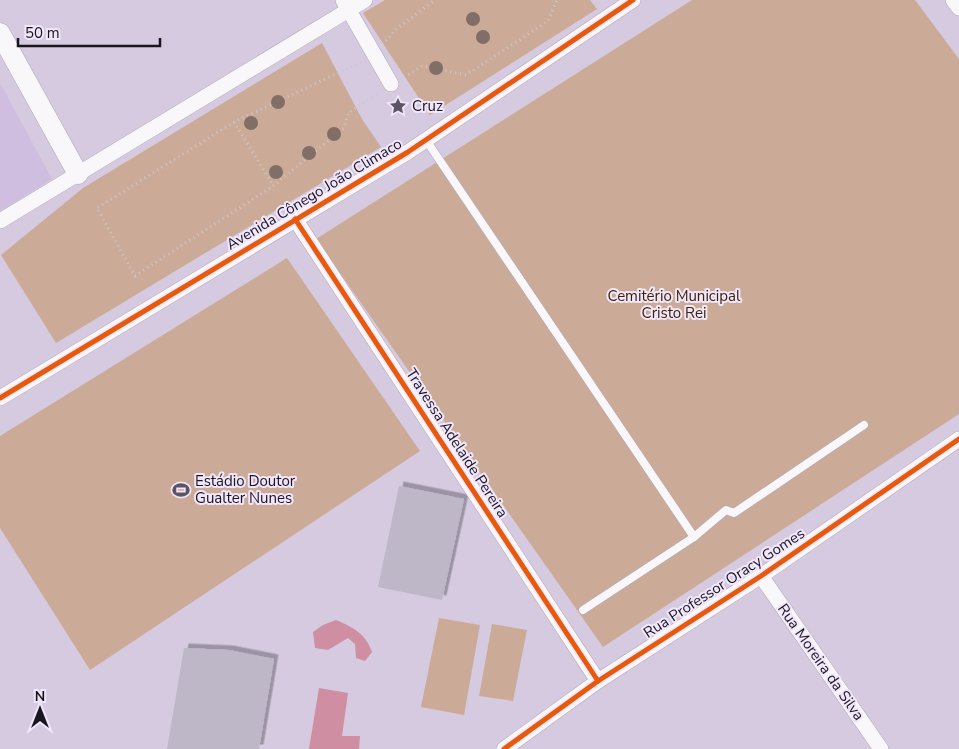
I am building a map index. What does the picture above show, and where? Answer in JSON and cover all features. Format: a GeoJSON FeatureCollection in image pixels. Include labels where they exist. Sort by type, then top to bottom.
{"type":"FeatureCollection","features":[{"type":"Feature","properties":{"kind":"street"},"geometry":{"type":"LineString","coordinates":[[0,221],[346,5],[365,0]]}},
{"type":"Feature","properties":{"kind":"street","name":"Avenida Cônego João Climaco"},"geometry":{"type":"LineString","coordinates":[[0,398],[426,140],[617,4],[633,0]]}},
{"type":"Feature","properties":{"kind":"street"},"geometry":{"type":"LineString","coordinates":[[953,0],[959,8]]}},
{"type":"Feature","properties":{"kind":"street"},"geometry":{"type":"LineString","coordinates":[[346,5],[392,84]]}},
{"type":"Feature","properties":{"kind":"street"},"geometry":{"type":"LineString","coordinates":[[0,33],[78,174]]}},
{"type":"Feature","properties":{"kind":"street","name":"Travessa Adelaide Pereira"},"geometry":{"type":"LineString","coordinates":[[295,219],[598,680]]}},
{"type":"Feature","properties":{"kind":"street","name":"Rua Professor Oracy Gomes"},"geometry":{"type":"LineString","coordinates":[[504,749],[598,680],[761,576],[959,439]]}},
{"type":"Feature","properties":{"kind":"street","name":"Rua Moreira da Silva"},"geometry":{"type":"LineString","coordinates":[[761,576],[882,749]]}},
{"type":"Feature","properties":{"kind":"lane"},"geometry":{"type":"LineString","coordinates":[[426,140],[694,537]]}},
{"type":"Feature","properties":{"kind":"lane"},"geometry":{"type":"LineString","coordinates":[[583,610],[694,537],[726,510],[734,512],[864,425]]}},
{"type":"Feature","properties":{"kind":"path"},"geometry":{"type":"LineString","coordinates":[[435,0],[395,30],[375,56],[234,122],[97,208],[135,276],[273,186],[344,128],[348,113],[392,84],[422,66],[466,75],[548,21],[557,0]]}},
{"type":"Feature","properties":{"kind":"path"},"geometry":{"type":"LineString","coordinates":[[234,122],[273,186]]}},
{"type":"Feature","properties":{"kind":"shaded area"},"geometry":{"type":"Polygon","coordinates":[[[0,83],[52,179],[0,211],[0,83]]]}},
{"type":"Feature","properties":{"kind":"shaded area"},"geometry":{"type":"Polygon","coordinates":[[[336,620],[353,628],[366,640],[372,652],[365,661],[356,658],[355,644],[348,638],[328,650],[315,648],[313,632],[323,625],[336,620]]]}},
{"type":"Feature","properties":{"kind":"shaded area"},"geometry":{"type":"Polygon","coordinates":[[[319,688],[348,693],[342,736],[360,736],[359,749],[309,749],[319,688]]]}},
{"type":"Feature","properties":{"kind":"green space"},"geometry":{"type":"Polygon","coordinates":[[[385,0],[590,0],[597,9],[430,115],[363,13],[385,0]]]}},
{"type":"Feature","properties":{"kind":"green space","name":"Cemitério Municipal Cristo Rei"},"geometry":{"type":"Polygon","coordinates":[[[692,0],[915,0],[959,59],[959,414],[603,647],[316,239],[692,0]]]}},
{"type":"Feature","properties":{"kind":"green space"},"geometry":{"type":"Polygon","coordinates":[[[322,43],[362,119],[381,147],[56,343],[1,255],[83,188],[322,43]]]}},
{"type":"Feature","properties":{"kind":"green space","name":"Estádio Doutor Gualter Nunes"},"geometry":{"type":"Polygon","coordinates":[[[287,258],[420,451],[90,670],[0,528],[0,436],[287,258]]]}},
{"type":"Feature","properties":{"kind":"green space"},"geometry":{"type":"Polygon","coordinates":[[[439,618],[480,625],[464,715],[421,707],[439,618]]]}},
{"type":"Feature","properties":{"kind":"green space"},"geometry":{"type":"Polygon","coordinates":[[[492,624],[527,630],[513,701],[479,696],[492,624]]]}},
{"type":"Feature","properties":{"kind":"building"},"geometry":{"type":"Polygon","coordinates":[[[399,486],[464,499],[442,600],[378,587],[399,486]]]}},
{"type":"Feature","properties":{"kind":"building"},"geometry":{"type":"Polygon","coordinates":[[[184,648],[229,650],[274,659],[259,749],[167,749],[184,648]]]}},
{"type":"Feature","properties":{"kind":"cycle path"},"geometry":{"type":"LineString","coordinates":[[0,398],[408,152],[633,0]]}},
{"type":"Feature","properties":{"kind":"cycle path"},"geometry":{"type":"LineString","coordinates":[[295,219],[598,681]]}},
{"type":"Feature","properties":{"kind":"cycle path"},"geometry":{"type":"LineString","coordinates":[[504,749],[598,681],[761,576],[959,439]]}},
{"type":"Feature","properties":{"kind":"place","name":"Cruz"},"geometry":{"type":"Point","coordinates":[398,106]}},
{"type":"Feature","properties":{"kind":"place","name":"Estádio Doutor Gualter Nunes"},"geometry":{"type":"Point","coordinates":[181,490]}}]}
